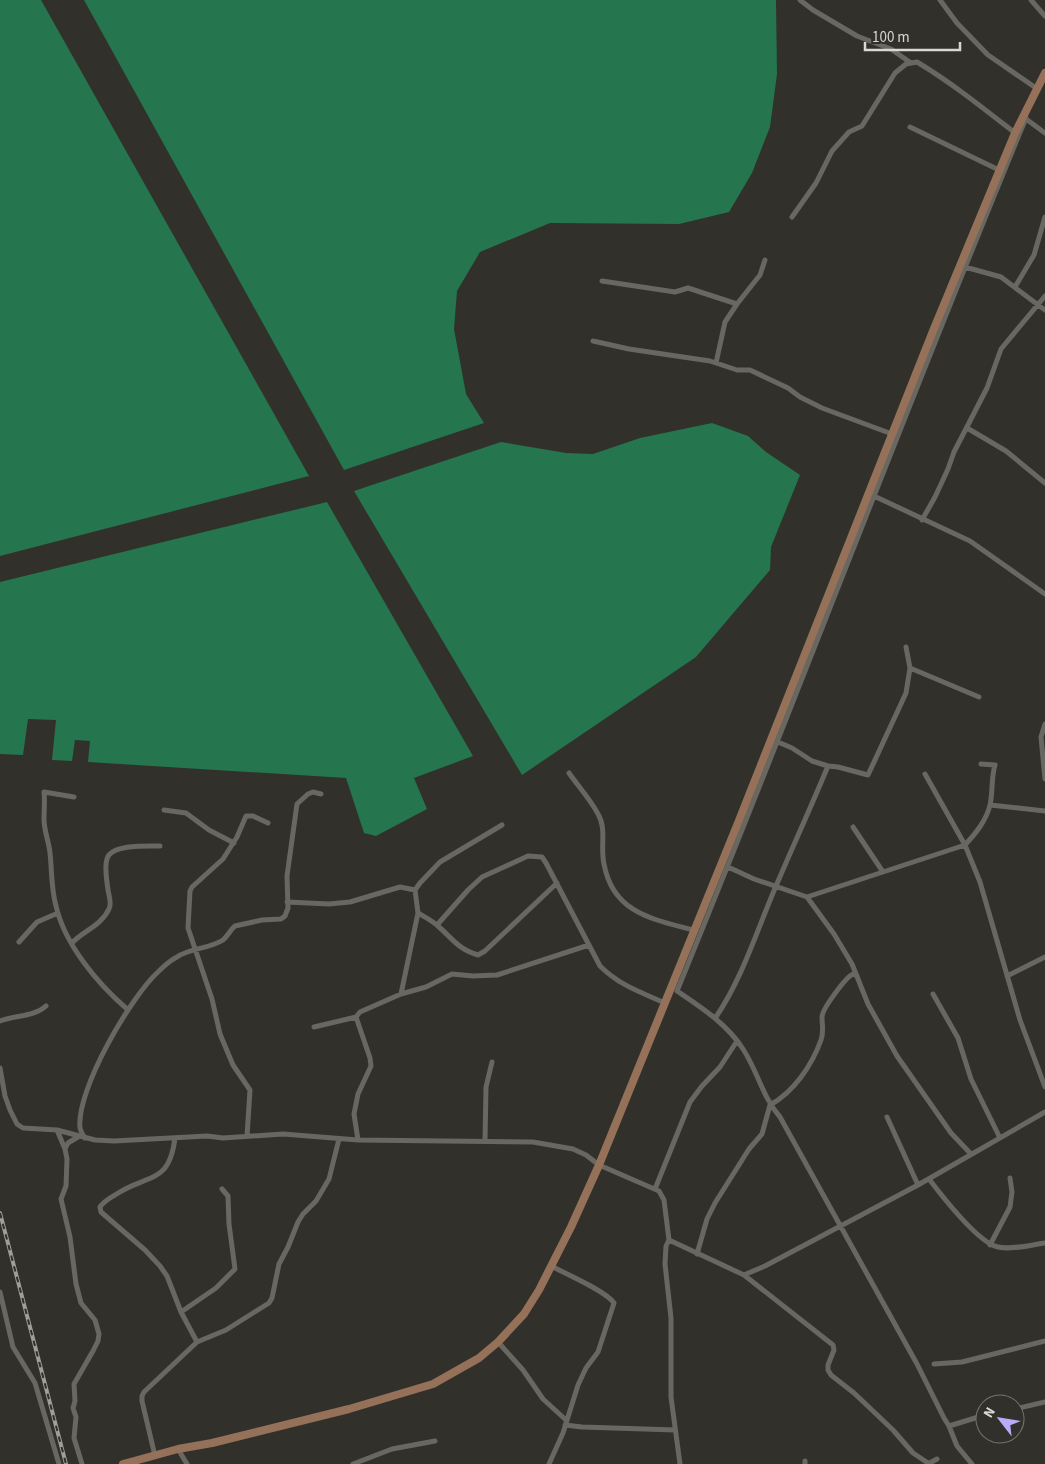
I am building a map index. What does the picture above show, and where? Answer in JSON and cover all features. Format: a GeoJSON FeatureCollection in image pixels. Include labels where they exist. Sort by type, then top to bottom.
{"type":"FeatureCollection","features":[{"type":"Feature","properties":{"kind":"main road"},"geometry":{"type":"LineString","coordinates":[[123,1464],[178,1449],[212,1443],[295,1423],[434,1384],[479,1358],[498,1342],[524,1314],[571,1227],[598,1165],[738,823],[932,331],[1015,132],[1045,73]]}},
{"type":"Feature","properties":{"kind":"street"},"geometry":{"type":"LineString","coordinates":[[800,0],[813,10],[857,36],[890,50],[911,63]]}},
{"type":"Feature","properties":{"kind":"street"},"geometry":{"type":"LineString","coordinates":[[940,0],[957,23],[988,55],[1036,88]]}},
{"type":"Feature","properties":{"kind":"street"},"geometry":{"type":"LineString","coordinates":[[1031,0],[1045,16]]}},
{"type":"Feature","properties":{"kind":"street"},"geometry":{"type":"LineString","coordinates":[[792,217],[816,183],[832,150],[849,132],[862,126],[895,73],[906,64],[917,62],[950,83],[1015,132]]}},
{"type":"Feature","properties":{"kind":"street"},"geometry":{"type":"LineString","coordinates":[[972,1464],[957,1446],[949,1426],[917,1364],[780,1117],[770,1106],[743,1050],[716,1017],[677,991],[728,868],[965,267],[1026,119],[1045,79]]}},
{"type":"Feature","properties":{"kind":"street"},"geometry":{"type":"LineString","coordinates":[[1026,119],[1045,133]]}},
{"type":"Feature","properties":{"kind":"street"},"geometry":{"type":"LineString","coordinates":[[910,127],[999,170]]}},
{"type":"Feature","properties":{"kind":"street"},"geometry":{"type":"LineString","coordinates":[[1015,287],[1034,255],[1045,217]]}},
{"type":"Feature","properties":{"kind":"street"},"geometry":{"type":"LineString","coordinates":[[716,363],[725,322],[760,275],[765,260]]}},
{"type":"Feature","properties":{"kind":"street"},"geometry":{"type":"LineString","coordinates":[[965,267],[995,275],[1015,287],[1045,310]]}},
{"type":"Feature","properties":{"kind":"street"},"geometry":{"type":"LineString","coordinates":[[602,281],[675,292],[688,288],[738,304]]}},
{"type":"Feature","properties":{"kind":"street"},"geometry":{"type":"LineString","coordinates":[[922,520],[936,497],[954,452],[987,388],[1001,349],[1045,296]]}},
{"type":"Feature","properties":{"kind":"street"},"geometry":{"type":"LineString","coordinates":[[593,341],[629,349],[716,363],[738,370],[750,370],[788,388],[822,408],[892,434]]}},
{"type":"Feature","properties":{"kind":"street"},"geometry":{"type":"LineString","coordinates":[[967,428],[1006,452],[1045,483]]}},
{"type":"Feature","properties":{"kind":"street"},"geometry":{"type":"LineString","coordinates":[[874,496],[970,541],[1045,594]]}},
{"type":"Feature","properties":{"kind":"street"},"geometry":{"type":"LineString","coordinates":[[778,742],[812,761],[868,775],[906,693],[910,668],[906,647]]}},
{"type":"Feature","properties":{"kind":"street"},"geometry":{"type":"LineString","coordinates":[[910,668],[979,698]]}},
{"type":"Feature","properties":{"kind":"street"},"geometry":{"type":"LineString","coordinates":[[1045,724],[1043,740],[1045,779]]}},
{"type":"Feature","properties":{"kind":"street"},"geometry":{"type":"LineString","coordinates":[[807,897],[964,845],[980,829],[990,805],[992,776],[995,765],[981,764]]}},
{"type":"Feature","properties":{"kind":"street"},"geometry":{"type":"LineString","coordinates":[[716,1017],[729,998],[746,963],[776,887],[828,766]]}},
{"type":"Feature","properties":{"kind":"street"},"geometry":{"type":"LineString","coordinates":[[569,773],[599,814],[602,827],[603,863],[617,895],[630,908],[654,920],[694,930]]}},
{"type":"Feature","properties":{"kind":"street"},"geometry":{"type":"LineString","coordinates":[[925,774],[964,845],[980,882],[1020,1020],[1045,1087]]}},
{"type":"Feature","properties":{"kind":"street"},"geometry":{"type":"LineString","coordinates":[[74,797],[44,792],[45,832],[50,852],[51,881],[58,913],[62,926],[72,943],[97,979],[127,1009]]}},
{"type":"Feature","properties":{"kind":"street"},"geometry":{"type":"LineString","coordinates":[[85,1138],[80,1127],[88,1086],[108,1043],[127,1009],[158,972],[177,956],[216,944],[225,938],[235,926],[262,920],[281,919],[285,916],[288,902],[287,876],[297,804],[308,794],[313,792],[321,794]]}},
{"type":"Feature","properties":{"kind":"street"},"geometry":{"type":"LineString","coordinates":[[990,805],[1045,811]]}},
{"type":"Feature","properties":{"kind":"street"},"geometry":{"type":"LineString","coordinates":[[164,810],[186,813],[209,830],[234,843]]}},
{"type":"Feature","properties":{"kind":"street"},"geometry":{"type":"LineString","coordinates":[[247,1136],[250,1090],[233,1065],[220,1034],[212,999],[188,928],[190,891],[198,881],[223,859],[234,843],[246,816],[253,816],[268,823]]}},
{"type":"Feature","properties":{"kind":"street"},"geometry":{"type":"LineString","coordinates":[[400,994],[418,913],[415,890],[440,862],[502,825]]}},
{"type":"Feature","properties":{"kind":"street"},"geometry":{"type":"LineString","coordinates":[[853,827],[883,872]]}},
{"type":"Feature","properties":{"kind":"street"},"geometry":{"type":"LineString","coordinates":[[72,943],[95,926],[109,910],[110,901],[106,861],[109,853],[128,847],[160,846]]}},
{"type":"Feature","properties":{"kind":"street"},"geometry":{"type":"LineString","coordinates":[[438,925],[468,890],[482,877],[528,856],[542,857],[600,966],[611,977],[626,986],[665,1003]]}},
{"type":"Feature","properties":{"kind":"street"},"geometry":{"type":"LineString","coordinates":[[728,868],[807,897],[834,934],[852,964],[868,1004],[897,1056],[948,1128],[971,1154]]}},
{"type":"Feature","properties":{"kind":"street"},"geometry":{"type":"LineString","coordinates":[[418,913],[438,925],[457,946],[478,955],[485,951],[557,883]]}},
{"type":"Feature","properties":{"kind":"street"},"geometry":{"type":"LineString","coordinates":[[288,902],[329,904],[350,902],[400,887],[415,890]]}},
{"type":"Feature","properties":{"kind":"street"},"geometry":{"type":"LineString","coordinates":[[19,942],[37,922],[58,913]]}},
{"type":"Feature","properties":{"kind":"street"},"geometry":{"type":"LineString","coordinates":[[314,1027],[356,1017],[360,1012],[400,994],[426,986],[452,974],[473,976],[497,974],[589,945]]}},
{"type":"Feature","properties":{"kind":"street"},"geometry":{"type":"LineString","coordinates":[[1007,976],[1045,957]]}},
{"type":"Feature","properties":{"kind":"street"},"geometry":{"type":"LineString","coordinates":[[697,1254],[707,1219],[714,1203],[749,1149],[762,1134],[770,1106],[778,1101],[804,1074],[821,1040],[823,1030],[822,1015],[829,1002],[847,976],[853,974],[857,976]]}},
{"type":"Feature","properties":{"kind":"street"},"geometry":{"type":"LineString","coordinates":[[933,994],[958,1038],[971,1079],[1000,1138]]}},
{"type":"Feature","properties":{"kind":"street"},"geometry":{"type":"LineString","coordinates":[[0,1022],[9,1018],[38,1012],[46,1006]]}},
{"type":"Feature","properties":{"kind":"street"},"geometry":{"type":"LineString","coordinates":[[356,1017],[370,1058],[370,1066],[358,1094],[354,1114],[358,1140]]}},
{"type":"Feature","properties":{"kind":"street"},"geometry":{"type":"LineString","coordinates":[[655,1189],[690,1102],[720,1067],[736,1041]]}},
{"type":"Feature","properties":{"kind":"street"},"geometry":{"type":"LineString","coordinates":[[485,1141],[486,1087],[492,1062]]}},
{"type":"Feature","properties":{"kind":"street"},"geometry":{"type":"LineString","coordinates":[[0,1068],[5,1096],[17,1124],[23,1128],[58,1130],[78,1137],[114,1141],[283,1134],[358,1140],[532,1142],[560,1146],[586,1155],[598,1165],[659,1191],[664,1200],[669,1240],[666,1246],[665,1264],[671,1318],[671,1397],[680,1464]]}},
{"type":"Feature","properties":{"kind":"street"},"geometry":{"type":"LineString","coordinates":[[744,1275],[765,1266],[918,1185],[1045,1112]]}},
{"type":"Feature","properties":{"kind":"street"},"geometry":{"type":"LineString","coordinates":[[887,1117],[918,1185]]}},
{"type":"Feature","properties":{"kind":"street"},"geometry":{"type":"LineString","coordinates":[[58,1130],[65,1148],[67,1174],[66,1186],[61,1200],[71,1244],[73,1271],[81,1303],[95,1320],[99,1334],[98,1341],[74,1384],[76,1417],[74,1438],[82,1464]]}},
{"type":"Feature","properties":{"kind":"street"},"geometry":{"type":"LineString","coordinates":[[65,1148],[78,1137]]}},
{"type":"Feature","properties":{"kind":"street"},"geometry":{"type":"LineString","coordinates":[[176,1138],[170,1162],[164,1170],[152,1178],[120,1191],[100,1207],[101,1212],[157,1262],[167,1276],[181,1312],[197,1342]]}},
{"type":"Feature","properties":{"kind":"street"},"geometry":{"type":"LineString","coordinates":[[156,1456],[142,1396],[144,1392],[197,1342],[226,1330],[269,1303],[272,1298],[279,1264],[302,1214],[316,1201],[329,1180],[339,1139]]}},
{"type":"Feature","properties":{"kind":"street"},"geometry":{"type":"LineString","coordinates":[[990,1245],[1010,1207],[1012,1192],[1010,1178]]}},
{"type":"Feature","properties":{"kind":"street"},"geometry":{"type":"LineString","coordinates":[[929,1179],[963,1219],[990,1245],[1005,1248],[1045,1243]]}},
{"type":"Feature","properties":{"kind":"street"},"geometry":{"type":"LineString","coordinates":[[181,1312],[216,1288],[235,1269],[229,1224],[228,1196],[222,1189]]}},
{"type":"Feature","properties":{"kind":"street"},"geometry":{"type":"LineString","coordinates":[[669,1240],[744,1275],[834,1345],[834,1350],[828,1364],[828,1370],[831,1375],[854,1393],[893,1430],[913,1453],[928,1464],[938,1460]]}},
{"type":"Feature","properties":{"kind":"street"},"geometry":{"type":"LineString","coordinates":[[549,1464],[578,1385],[586,1368],[598,1352],[614,1303],[604,1295],[551,1266]]}},
{"type":"Feature","properties":{"kind":"street"},"geometry":{"type":"LineString","coordinates":[[0,1292],[13,1347],[35,1383],[59,1464]]}},
{"type":"Feature","properties":{"kind":"street"},"geometry":{"type":"LineString","coordinates":[[934,1364],[962,1362],[1045,1341]]}},
{"type":"Feature","properties":{"kind":"street"},"geometry":{"type":"LineString","coordinates":[[498,1342],[565,1422],[582,1427],[675,1430]]}},
{"type":"Feature","properties":{"kind":"street"},"geometry":{"type":"LineString","coordinates":[[1025,1407],[1045,1402]]}},
{"type":"Feature","properties":{"kind":"street"},"geometry":{"type":"LineString","coordinates":[[949,1426],[975,1418]]}},
{"type":"Feature","properties":{"kind":"street"},"geometry":{"type":"LineString","coordinates":[[353,1464],[392,1449],[435,1441]]}},
{"type":"Feature","properties":{"kind":"street"},"geometry":{"type":"LineString","coordinates":[[178,1449],[187,1464]]}},
{"type":"Feature","properties":{"kind":"green space"},"geometry":{"type":"Polygon","coordinates":[[[0,0],[41,0],[309,476],[0,556],[0,0]]]}},
{"type":"Feature","properties":{"kind":"green space"},"geometry":{"type":"Polygon","coordinates":[[[84,0],[776,0],[777,74],[770,127],[752,173],[729,212],[679,224],[550,223],[480,252],[457,291],[454,329],[466,394],[484,423],[344,470],[84,0]]]}},
{"type":"Feature","properties":{"kind":"green space"},"geometry":{"type":"Polygon","coordinates":[[[712,423],[748,436],[766,452],[800,475],[771,547],[770,570],[696,657],[522,775],[354,491],[501,442],[566,453],[593,454],[640,438],[712,423]]]}},
{"type":"Feature","properties":{"kind":"green space"},"geometry":{"type":"Polygon","coordinates":[[[327,502],[473,756],[414,778],[427,809],[376,836],[364,833],[346,778],[88,762],[90,741],[75,740],[72,761],[52,760],[56,720],[28,719],[23,755],[0,754],[0,582],[327,502]]]}},
{"type":"Feature","properties":{"kind":"railway"},"geometry":{"type":"LineString","coordinates":[[0,1213],[66,1464]]}}]}
